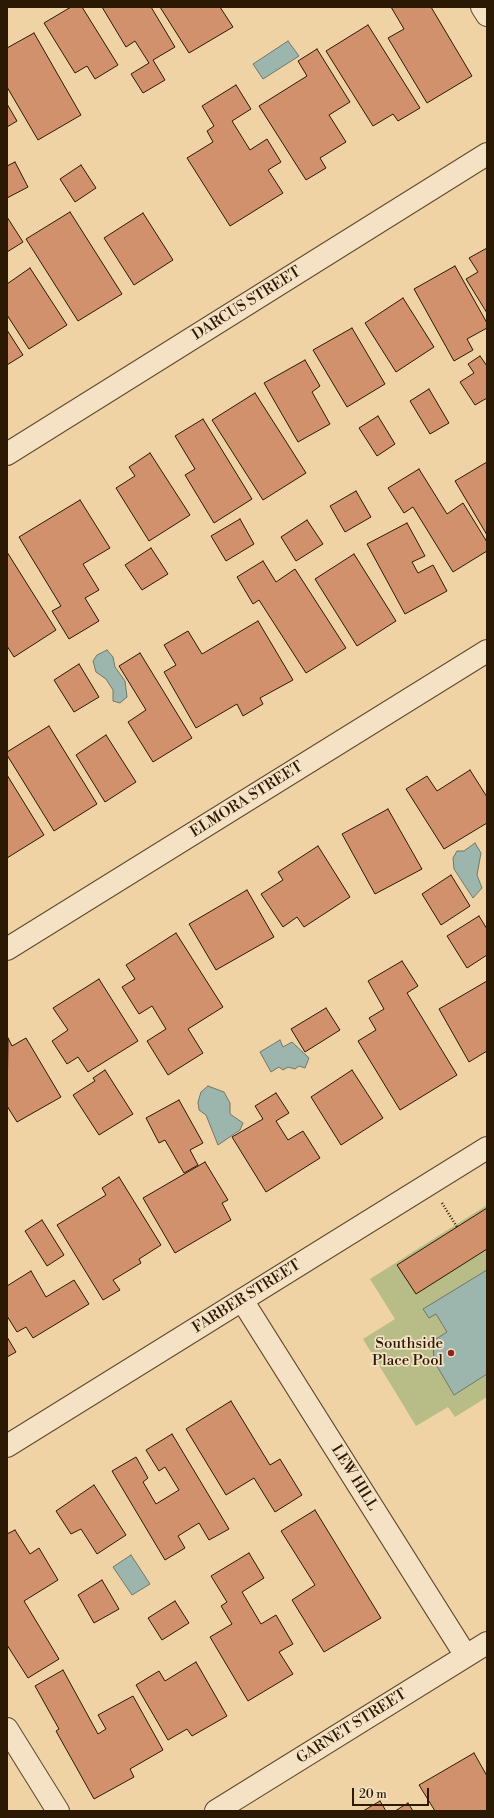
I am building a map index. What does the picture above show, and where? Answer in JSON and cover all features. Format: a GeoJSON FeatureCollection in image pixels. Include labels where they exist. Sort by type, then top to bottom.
{"type":"FeatureCollection","features":[{"type":"Feature","properties":{"kind":"street"},"geometry":{"type":"LineString","coordinates":[[482,7],[487,14]]}},
{"type":"Feature","properties":{"kind":"street","name":"DARCUS STREET"},"geometry":{"type":"LineString","coordinates":[[7,454],[487,154]]}},
{"type":"Feature","properties":{"kind":"street","name":"ELMORA STREET"},"geometry":{"type":"LineString","coordinates":[[7,949],[487,651]]}},
{"type":"Feature","properties":{"kind":"street","name":"FARBER STREET"},"geometry":{"type":"LineString","coordinates":[[7,1446],[487,1148]]}},
{"type":"Feature","properties":{"kind":"street","name":"LEW HILL"},"geometry":{"type":"LineString","coordinates":[[242,1300],[466,1656]]}},
{"type":"Feature","properties":{"kind":"street","name":"GARNET STREET"},"geometry":{"type":"LineString","coordinates":[[216,1811],[487,1643]]}},
{"type":"Feature","properties":{"kind":"street"},"geometry":{"type":"LineString","coordinates":[[7,1729],[58,1811]]}},
{"type":"Feature","properties":{"kind":"green space","name":"Southside Place Pool"},"geometry":{"type":"Polygon","coordinates":[[[487,1205],[487,1397],[455,1417],[448,1407],[416,1426],[363,1339],[395,1319],[370,1279],[487,1205]]]}},
{"type":"Feature","properties":{"kind":"water"},"geometry":{"type":"Polygon","coordinates":[[[288,41],[299,56],[263,79],[253,64],[288,41]]]}},
{"type":"Feature","properties":{"kind":"water"},"geometry":{"type":"Polygon","coordinates":[[[107,650],[113,657],[115,667],[125,681],[127,697],[120,703],[113,701],[113,690],[106,679],[96,672],[93,661],[97,655],[107,650]]]}},
{"type":"Feature","properties":{"kind":"water"},"geometry":{"type":"Polygon","coordinates":[[[475,843],[481,853],[477,875],[482,888],[473,898],[454,869],[453,858],[457,851],[464,851],[475,843]]]}},
{"type":"Feature","properties":{"kind":"water"},"geometry":{"type":"Polygon","coordinates":[[[280,1040],[283,1047],[292,1042],[309,1058],[305,1068],[299,1066],[295,1069],[288,1067],[283,1070],[279,1067],[271,1072],[260,1052],[280,1040]]]}},
{"type":"Feature","properties":{"kind":"water"},"geometry":{"type":"Polygon","coordinates":[[[208,1086],[224,1092],[230,1103],[230,1114],[243,1123],[240,1130],[218,1145],[206,1115],[199,1110],[198,1102],[201,1092],[208,1086]]]}},
{"type":"Feature","properties":{"kind":"water"},"geometry":{"type":"Polygon","coordinates":[[[487,1270],[487,1374],[454,1395],[434,1361],[433,1341],[447,1332],[436,1314],[429,1318],[423,1309],[487,1270]]]}},
{"type":"Feature","properties":{"kind":"water"},"geometry":{"type":"Polygon","coordinates":[[[131,1555],[150,1584],[132,1595],[113,1567],[131,1555]]]}},
{"type":"Feature","properties":{"kind":"building"},"geometry":{"type":"Polygon","coordinates":[[[71,7],[82,7],[118,65],[95,79],[87,66],[75,73],[44,23],[71,7]]]}},
{"type":"Feature","properties":{"kind":"building"},"geometry":{"type":"Polygon","coordinates":[[[102,7],[151,7],[175,47],[153,60],[165,80],[143,93],[131,74],[149,63],[135,41],[126,47],[102,7]]]}},
{"type":"Feature","properties":{"kind":"building"},"geometry":{"type":"Polygon","coordinates":[[[160,7],[220,7],[233,27],[189,53],[160,7]]]}},
{"type":"Feature","properties":{"kind":"building"},"geometry":{"type":"Polygon","coordinates":[[[391,7],[431,7],[472,76],[427,103],[388,38],[404,29],[391,7]]]}},
{"type":"Feature","properties":{"kind":"building"},"geometry":{"type":"Polygon","coordinates":[[[368,25],[420,108],[398,121],[393,114],[373,126],[326,51],[368,25]]]}},
{"type":"Feature","properties":{"kind":"building"},"geometry":{"type":"Polygon","coordinates":[[[34,33],[81,115],[38,140],[7,87],[7,48],[34,33]]]}},
{"type":"Feature","properties":{"kind":"building"},"geometry":{"type":"Polygon","coordinates":[[[317,49],[350,102],[329,115],[346,142],[320,158],[326,168],[306,180],[259,106],[307,76],[298,61],[317,49]]]}},
{"type":"Feature","properties":{"kind":"building"},"geometry":{"type":"Polygon","coordinates":[[[236,85],[251,109],[232,121],[250,150],[267,139],[281,162],[268,170],[283,193],[230,226],[187,158],[213,142],[207,131],[214,126],[202,106],[236,85]]]}},
{"type":"Feature","properties":{"kind":"building"},"geometry":{"type":"Polygon","coordinates":[[[7,104],[17,121],[7,127],[7,104]]]}},
{"type":"Feature","properties":{"kind":"building"},"geometry":{"type":"Polygon","coordinates":[[[15,162],[28,187],[7,198],[7,166],[15,162]]]}},
{"type":"Feature","properties":{"kind":"building"},"geometry":{"type":"Polygon","coordinates":[[[81,165],[96,188],[75,202],[60,179],[81,165]]]}},
{"type":"Feature","properties":{"kind":"building"},"geometry":{"type":"Polygon","coordinates":[[[70,212],[122,294],[78,321],[26,239],[70,212]]]}},
{"type":"Feature","properties":{"kind":"building"},"geometry":{"type":"Polygon","coordinates":[[[143,213],[173,260],[134,285],[104,238],[143,213]]]}},
{"type":"Feature","properties":{"kind":"building"},"geometry":{"type":"Polygon","coordinates":[[[7,217],[23,242],[7,252],[7,217]]]}},
{"type":"Feature","properties":{"kind":"building"},"geometry":{"type":"Polygon","coordinates":[[[487,248],[487,313],[466,279],[478,272],[469,258],[487,248]]]}},
{"type":"Feature","properties":{"kind":"building"},"geometry":{"type":"Polygon","coordinates":[[[455,266],[487,323],[487,328],[467,339],[473,350],[454,361],[414,289],[455,266]]]}},
{"type":"Feature","properties":{"kind":"building"},"geometry":{"type":"Polygon","coordinates":[[[30,268],[67,325],[29,349],[7,315],[7,284],[30,268]]]}},
{"type":"Feature","properties":{"kind":"building"},"geometry":{"type":"Polygon","coordinates":[[[403,298],[434,347],[396,372],[365,323],[403,298]]]}},
{"type":"Feature","properties":{"kind":"building"},"geometry":{"type":"Polygon","coordinates":[[[352,328],[385,384],[347,407],[313,350],[352,328]]]}},
{"type":"Feature","properties":{"kind":"building"},"geometry":{"type":"Polygon","coordinates":[[[7,330],[23,355],[7,365],[7,330]]]}},
{"type":"Feature","properties":{"kind":"building"},"geometry":{"type":"Polygon","coordinates":[[[480,356],[487,366],[487,398],[475,405],[460,382],[474,373],[468,364],[480,356]]]}},
{"type":"Feature","properties":{"kind":"building"},"geometry":{"type":"Polygon","coordinates":[[[305,360],[320,386],[312,392],[330,424],[298,442],[264,383],[305,360]]]}},
{"type":"Feature","properties":{"kind":"building"},"geometry":{"type":"Polygon","coordinates":[[[429,389],[449,423],[430,434],[410,401],[429,389]]]}},
{"type":"Feature","properties":{"kind":"building"},"geometry":{"type":"Polygon","coordinates":[[[255,393],[306,473],[263,500],[212,420],[255,393]]]}},
{"type":"Feature","properties":{"kind":"building"},"geometry":{"type":"Polygon","coordinates":[[[378,416],[395,444],[377,456],[359,428],[378,416]]]}},
{"type":"Feature","properties":{"kind":"building"},"geometry":{"type":"Polygon","coordinates":[[[203,419],[252,499],[214,523],[185,475],[195,469],[175,436],[203,419]]]}},
{"type":"Feature","properties":{"kind":"building"},"geometry":{"type":"Polygon","coordinates":[[[150,453],[190,515],[149,541],[116,488],[135,476],[129,467],[150,453]]]}},
{"type":"Feature","properties":{"kind":"building"},"geometry":{"type":"Polygon","coordinates":[[[487,462],[487,535],[455,481],[487,462]]]}},
{"type":"Feature","properties":{"kind":"building"},"geometry":{"type":"Polygon","coordinates":[[[419,469],[447,514],[463,503],[487,542],[487,551],[453,572],[413,507],[404,513],[388,488],[419,469]]]}},
{"type":"Feature","properties":{"kind":"building"},"geometry":{"type":"Polygon","coordinates":[[[356,491],[371,517],[345,532],[330,506],[356,491]]]}},
{"type":"Feature","properties":{"kind":"building"},"geometry":{"type":"Polygon","coordinates":[[[80,500],[110,548],[83,564],[99,590],[85,598],[99,621],[69,639],[52,611],[61,606],[19,537],[80,500]]]}},
{"type":"Feature","properties":{"kind":"building"},"geometry":{"type":"Polygon","coordinates":[[[240,519],[254,544],[226,561],[211,536],[240,519]]]}},
{"type":"Feature","properties":{"kind":"building"},"geometry":{"type":"Polygon","coordinates":[[[307,520],[323,544],[296,561],[281,537],[307,520]]]}},
{"type":"Feature","properties":{"kind":"building"},"geometry":{"type":"Polygon","coordinates":[[[407,523],[425,556],[412,562],[418,573],[433,565],[447,591],[405,614],[367,544],[407,523]]]}},
{"type":"Feature","properties":{"kind":"building"},"geometry":{"type":"Polygon","coordinates":[[[151,548],[168,574],[142,590],[125,565],[151,548]]]}},
{"type":"Feature","properties":{"kind":"building"},"geometry":{"type":"Polygon","coordinates":[[[7,552],[56,630],[14,657],[7,646],[7,552]]]}},
{"type":"Feature","properties":{"kind":"building"},"geometry":{"type":"Polygon","coordinates":[[[354,554],[396,621],[357,646],[315,579],[354,554]]]}},
{"type":"Feature","properties":{"kind":"building"},"geometry":{"type":"Polygon","coordinates":[[[263,561],[276,582],[295,569],[346,648],[306,673],[259,600],[253,604],[237,577],[263,561]]]}},
{"type":"Feature","properties":{"kind":"building"},"geometry":{"type":"Polygon","coordinates":[[[258,621],[293,680],[260,698],[263,704],[243,716],[237,704],[196,728],[164,672],[176,665],[164,645],[188,631],[202,654],[258,621]]]}},
{"type":"Feature","properties":{"kind":"building"},"geometry":{"type":"Polygon","coordinates":[[[140,653],[192,738],[153,762],[128,722],[146,710],[119,666],[140,653]]]}},
{"type":"Feature","properties":{"kind":"building"},"geometry":{"type":"Polygon","coordinates":[[[79,664],[99,697],[74,712],[54,680],[79,664]]]}},
{"type":"Feature","properties":{"kind":"building"},"geometry":{"type":"Polygon","coordinates":[[[49,726],[97,804],[54,831],[7,755],[7,752],[49,726]]]}},
{"type":"Feature","properties":{"kind":"building"},"geometry":{"type":"Polygon","coordinates":[[[106,735],[136,782],[105,802],[76,755],[106,735]]]}},
{"type":"Feature","properties":{"kind":"building"},"geometry":{"type":"Polygon","coordinates":[[[470,770],[487,797],[487,823],[444,849],[406,789],[427,776],[437,791],[470,770]]]}},
{"type":"Feature","properties":{"kind":"building"},"geometry":{"type":"Polygon","coordinates":[[[7,775],[44,835],[7,858],[7,775]]]}},
{"type":"Feature","properties":{"kind":"building"},"geometry":{"type":"Polygon","coordinates":[[[388,809],[422,869],[375,894],[342,834],[388,809]]]}},
{"type":"Feature","properties":{"kind":"building"},"geometry":{"type":"Polygon","coordinates":[[[318,846],[350,897],[304,927],[297,917],[283,927],[261,894],[283,880],[278,872],[318,846]]]}},
{"type":"Feature","properties":{"kind":"building"},"geometry":{"type":"Polygon","coordinates":[[[451,875],[470,906],[441,925],[422,894],[451,875]]]}},
{"type":"Feature","properties":{"kind":"building"},"geometry":{"type":"Polygon","coordinates":[[[247,890],[274,937],[216,970],[189,924],[247,890]]]}},
{"type":"Feature","properties":{"kind":"building"},"geometry":{"type":"Polygon","coordinates":[[[479,916],[487,929],[487,955],[467,968],[447,936],[479,916]]]}},
{"type":"Feature","properties":{"kind":"building"},"geometry":{"type":"Polygon","coordinates":[[[176,933],[223,1007],[188,1029],[203,1053],[168,1075],[147,1041],[166,1029],[152,1006],[139,1014],[122,987],[135,979],[126,965],[176,933]]]}},
{"type":"Feature","properties":{"kind":"building"},"geometry":{"type":"Polygon","coordinates":[[[402,961],[418,986],[407,993],[457,1075],[400,1110],[358,1041],[376,1030],[369,1018],[384,1009],[368,981],[402,961]]]}},
{"type":"Feature","properties":{"kind":"building"},"geometry":{"type":"Polygon","coordinates":[[[99,979],[138,1041],[88,1072],[78,1057],[67,1064],[52,1041],[68,1030],[53,1008],[99,979]]]}},
{"type":"Feature","properties":{"kind":"building"},"geometry":{"type":"Polygon","coordinates":[[[487,981],[487,1051],[469,1062],[439,1009],[487,981]]]}},
{"type":"Feature","properties":{"kind":"building"},"geometry":{"type":"Polygon","coordinates":[[[326,1008],[340,1030],[305,1052],[291,1029],[326,1008]]]}},
{"type":"Feature","properties":{"kind":"building"},"geometry":{"type":"Polygon","coordinates":[[[8,1038],[12,1046],[26,1038],[61,1097],[17,1122],[7,1106],[8,1038]]]}},
{"type":"Feature","properties":{"kind":"building"},"geometry":{"type":"Polygon","coordinates":[[[105,1070],[133,1114],[99,1135],[73,1095],[95,1081],[93,1078],[105,1070]]]}},
{"type":"Feature","properties":{"kind":"building"},"geometry":{"type":"Polygon","coordinates":[[[352,1070],[383,1118],[341,1145],[311,1097],[352,1070]]]}},
{"type":"Feature","properties":{"kind":"building"},"geometry":{"type":"Polygon","coordinates":[[[276,1093],[289,1113],[276,1121],[288,1140],[303,1131],[320,1158],[266,1192],[232,1137],[263,1119],[255,1106],[276,1093]]]}},
{"type":"Feature","properties":{"kind":"building"},"geometry":{"type":"Polygon","coordinates":[[[179,1100],[203,1143],[190,1150],[198,1165],[184,1173],[165,1140],[159,1143],[146,1118],[179,1100]]]}},
{"type":"Feature","properties":{"kind":"building"},"geometry":{"type":"Polygon","coordinates":[[[205,1162],[228,1200],[222,1203],[231,1220],[175,1253],[143,1198],[205,1162]]]}},
{"type":"Feature","properties":{"kind":"building"},"geometry":{"type":"Polygon","coordinates":[[[119,1177],[161,1245],[139,1259],[141,1263],[113,1280],[120,1290],[103,1300],[57,1225],[106,1195],[102,1188],[119,1177]]]}},
{"type":"Feature","properties":{"kind":"building"},"geometry":{"type":"Polygon","coordinates":[[[487,1208],[487,1249],[416,1294],[397,1265],[487,1208]]]}},
{"type":"Feature","properties":{"kind":"building"},"geometry":{"type":"Polygon","coordinates":[[[42,1220],[64,1255],[47,1266],[25,1231],[42,1220]]]}},
{"type":"Feature","properties":{"kind":"building"},"geometry":{"type":"Polygon","coordinates":[[[31,1271],[46,1297],[74,1280],[89,1304],[33,1338],[26,1327],[17,1332],[7,1316],[7,1286],[31,1271]]]}},
{"type":"Feature","properties":{"kind":"building"},"geometry":{"type":"Polygon","coordinates":[[[7,1337],[16,1352],[7,1357],[7,1337]]]}},
{"type":"Feature","properties":{"kind":"building"},"geometry":{"type":"Polygon","coordinates":[[[231,1401],[270,1465],[280,1459],[302,1495],[275,1512],[254,1478],[226,1495],[186,1429],[231,1401]]]}},
{"type":"Feature","properties":{"kind":"building"},"geometry":{"type":"Polygon","coordinates":[[[172,1434],[229,1529],[209,1540],[199,1523],[178,1536],[185,1548],[165,1560],[112,1471],[136,1457],[148,1478],[143,1482],[156,1504],[179,1490],[165,1467],[159,1471],[146,1450],[172,1434]]]}},
{"type":"Feature","properties":{"kind":"building"},"geometry":{"type":"Polygon","coordinates":[[[94,1485],[126,1535],[97,1554],[81,1529],[71,1534],[56,1511],[94,1485]]]}},
{"type":"Feature","properties":{"kind":"building"},"geometry":{"type":"Polygon","coordinates":[[[315,1510],[381,1618],[324,1652],[292,1600],[315,1585],[281,1531],[315,1510]]]}},
{"type":"Feature","properties":{"kind":"building"},"geometry":{"type":"Polygon","coordinates":[[[15,1530],[30,1554],[39,1548],[58,1580],[24,1601],[59,1659],[28,1678],[7,1645],[7,1534],[15,1530]]]}},
{"type":"Feature","properties":{"kind":"building"},"geometry":{"type":"Polygon","coordinates":[[[249,1553],[264,1578],[242,1592],[261,1624],[276,1615],[293,1644],[279,1652],[293,1674],[248,1701],[210,1637],[232,1624],[221,1606],[227,1602],[211,1576],[249,1553]]]}},
{"type":"Feature","properties":{"kind":"building"},"geometry":{"type":"Polygon","coordinates":[[[102,1580],[119,1609],[94,1623],[78,1595],[102,1580]]]}},
{"type":"Feature","properties":{"kind":"building"},"geometry":{"type":"Polygon","coordinates":[[[175,1601],[189,1623],[162,1640],[148,1618],[175,1601]]]}},
{"type":"Feature","properties":{"kind":"building"},"geometry":{"type":"Polygon","coordinates":[[[196,1662],[227,1716],[192,1736],[187,1729],[168,1740],[136,1685],[159,1671],[165,1681],[196,1662]]]}},
{"type":"Feature","properties":{"kind":"building"},"geometry":{"type":"Polygon","coordinates":[[[63,1670],[98,1734],[106,1729],[98,1715],[133,1696],[163,1750],[130,1769],[134,1777],[94,1799],[56,1731],[59,1729],[35,1686],[63,1670]]]}},
{"type":"Feature","properties":{"kind":"building"},"geometry":{"type":"Polygon","coordinates":[[[474,1753],[487,1776],[487,1811],[435,1811],[419,1785],[474,1753]]]}},
{"type":"Feature","properties":{"kind":"building"},"geometry":{"type":"Polygon","coordinates":[[[380,1801],[386,1811],[363,1811],[380,1801]]]}},
{"type":"Feature","properties":{"kind":"building"},"geometry":{"type":"Polygon","coordinates":[[[408,1803],[413,1811],[395,1811],[408,1803]]]}},
{"type":"Feature","properties":{"kind":"place","name":"Southside Place Pool"},"geometry":{"type":"Point","coordinates":[451,1353]}}]}
